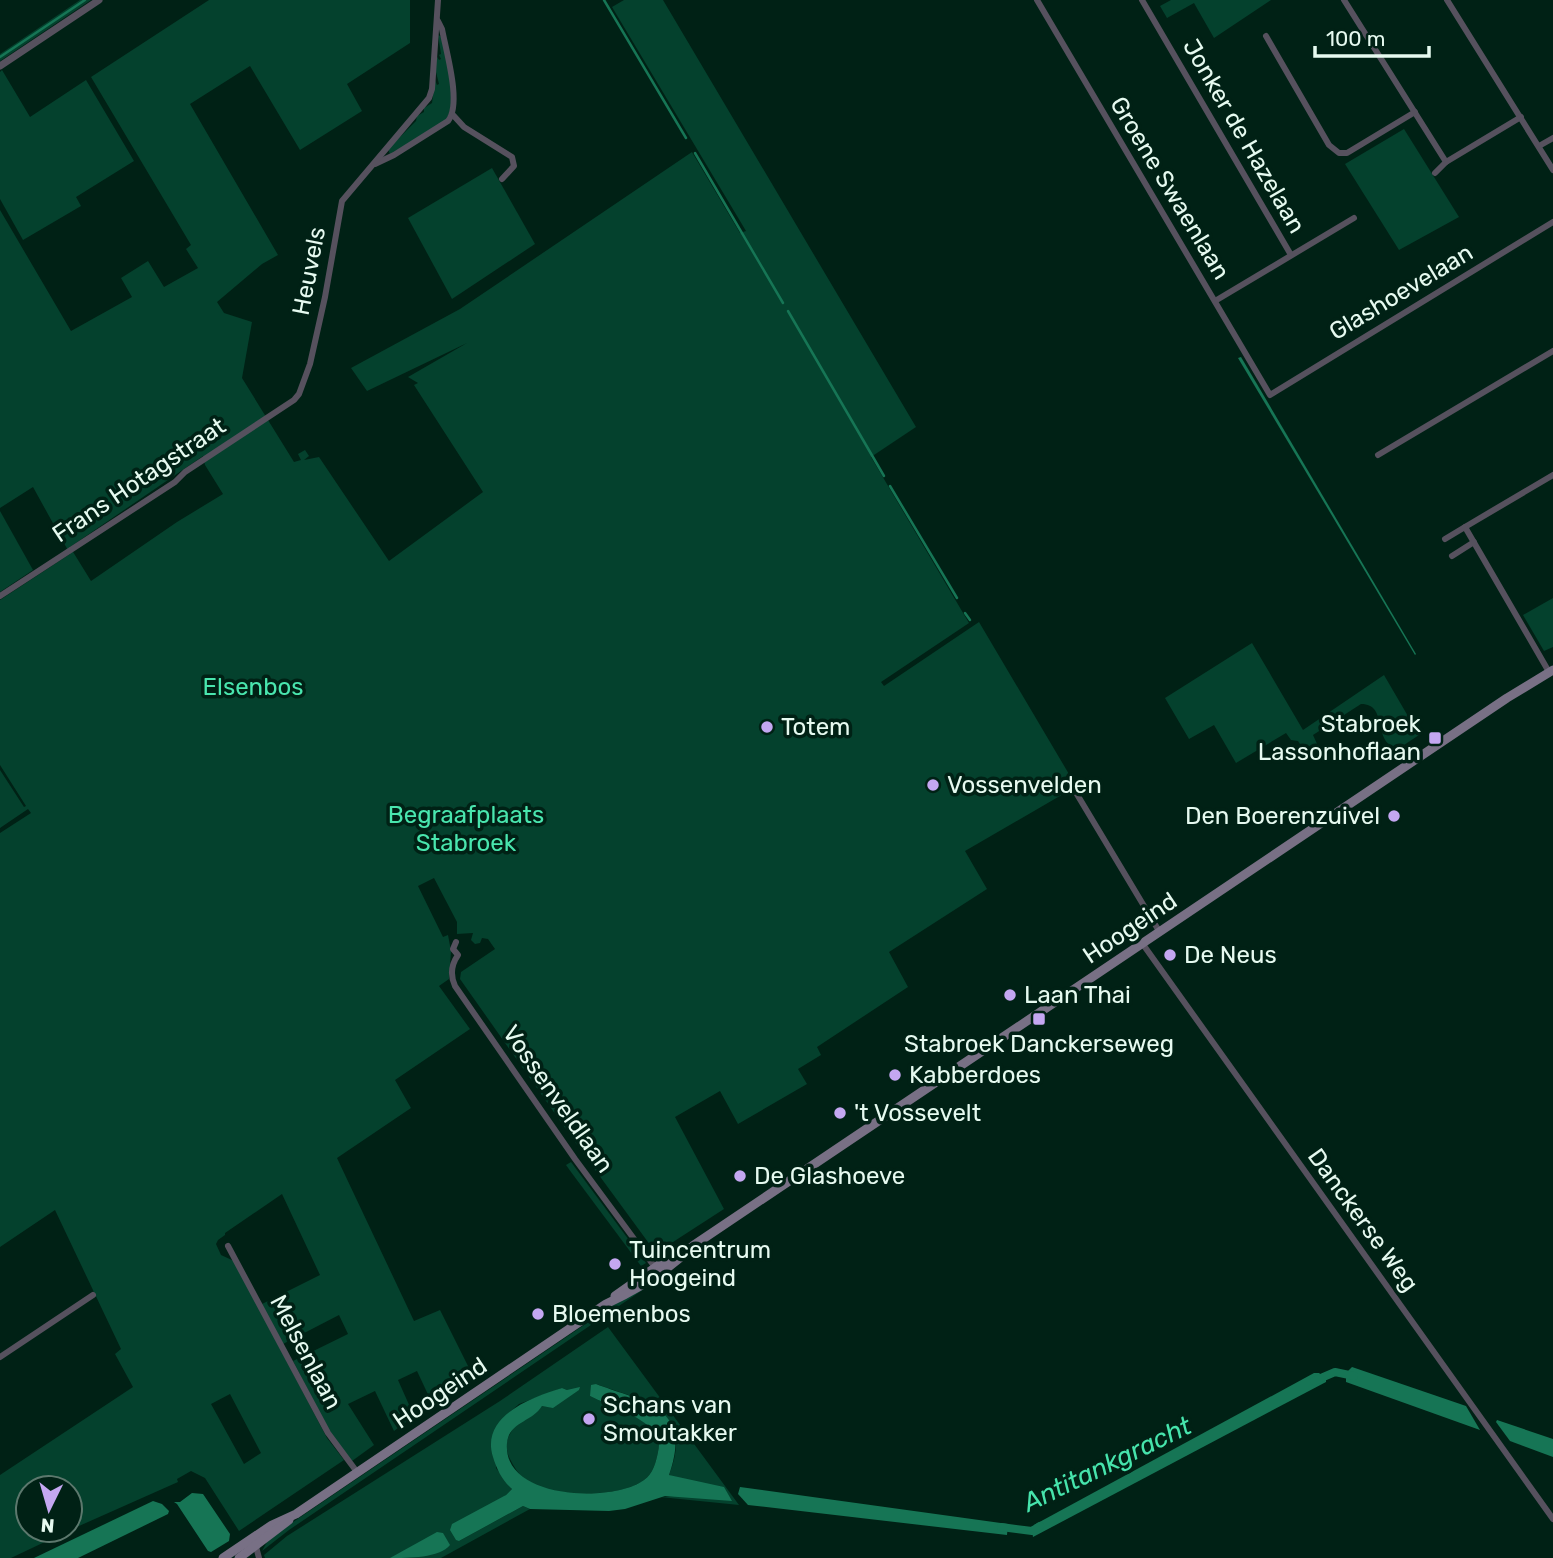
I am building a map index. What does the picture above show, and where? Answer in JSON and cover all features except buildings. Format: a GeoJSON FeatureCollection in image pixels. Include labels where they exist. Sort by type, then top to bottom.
{"type":"FeatureCollection","features":[{"type":"Feature","properties":{"kind":"main road","name":"Hoogeind"},"geometry":{"type":"LineString","coordinates":[[254,1542],[606,1304],[626,1295],[657,1270],[678,1261],[694,1245],[1159,931],[1551,671]]}},
{"type":"Feature","properties":{"kind":"main road"},"geometry":{"type":"LineString","coordinates":[[223,1558],[254,1542]]}},
{"type":"Feature","properties":{"kind":"main road"},"geometry":{"type":"LineString","coordinates":[[239,1558],[254,1542]]}},
{"type":"Feature","properties":{"kind":"street"},"geometry":{"type":"LineString","coordinates":[[0,66],[99,0]]}},
{"type":"Feature","properties":{"kind":"street","name":"Heuvels"},"geometry":{"type":"LineString","coordinates":[[299,394],[310,364],[325,297],[342,201],[429,98],[432,89],[438,0]]}},
{"type":"Feature","properties":{"kind":"street","name":"Groene Swaenlaan"},"geometry":{"type":"LineString","coordinates":[[1037,0],[1270,395]]}},
{"type":"Feature","properties":{"kind":"street","name":"Jonker de Hazelaan"},"geometry":{"type":"LineString","coordinates":[[1142,0],[1292,255]]}},
{"type":"Feature","properties":{"kind":"street"},"geometry":{"type":"LineString","coordinates":[[1344,0],[1446,162]]}},
{"type":"Feature","properties":{"kind":"street"},"geometry":{"type":"LineString","coordinates":[[1447,0],[1553,170]]}},
{"type":"Feature","properties":{"kind":"street","name":"Heuvels"},"geometry":{"type":"LineString","coordinates":[[373,164],[394,155],[448,121],[453,115],[454,98],[442,29],[437,18]]}},
{"type":"Feature","properties":{"kind":"street"},"geometry":{"type":"LineString","coordinates":[[1266,36],[1329,145],[1339,153],[1347,152],[1415,112]]}},
{"type":"Feature","properties":{"kind":"street"},"geometry":{"type":"LineString","coordinates":[[453,115],[464,127],[512,157],[514,166],[502,178]]}},
{"type":"Feature","properties":{"kind":"street"},"geometry":{"type":"LineString","coordinates":[[1435,173],[1446,162],[1521,117]]}},
{"type":"Feature","properties":{"kind":"street"},"geometry":{"type":"LineString","coordinates":[[1539,146],[1553,138]]}},
{"type":"Feature","properties":{"kind":"street"},"geometry":{"type":"LineString","coordinates":[[1215,301],[1354,218]]}},
{"type":"Feature","properties":{"kind":"street","name":"Glashoevelaan"},"geometry":{"type":"LineString","coordinates":[[1270,395],[1553,222]]}},
{"type":"Feature","properties":{"kind":"street"},"geometry":{"type":"LineString","coordinates":[[1378,456],[1553,351]]}},
{"type":"Feature","properties":{"kind":"street","name":"Frans Hotagstraat"},"geometry":{"type":"LineString","coordinates":[[0,596],[175,482],[185,472],[294,400],[299,394]]}},
{"type":"Feature","properties":{"kind":"street"},"geometry":{"type":"LineString","coordinates":[[1445,539],[1553,475]]}},
{"type":"Feature","properties":{"kind":"street"},"geometry":{"type":"LineString","coordinates":[[1465,527],[1551,671]]}},
{"type":"Feature","properties":{"kind":"street"},"geometry":{"type":"LineString","coordinates":[[1452,556],[1474,542]]}},
{"type":"Feature","properties":{"kind":"street"},"geometry":{"type":"LineString","coordinates":[[1072,786],[1159,931]]}},
{"type":"Feature","properties":{"kind":"street","name":"Vossenveldlaan"},"geometry":{"type":"LineString","coordinates":[[456,942],[453,949],[458,956],[453,963],[452,973],[455,986],[575,1159],[657,1270]]}},
{"type":"Feature","properties":{"kind":"street","name":"Danckerse Weg"},"geometry":{"type":"LineString","coordinates":[[1142,943],[1553,1519]]}},
{"type":"Feature","properties":{"kind":"street","name":"Melsenlaan"},"geometry":{"type":"LineString","coordinates":[[228,1246],[328,1433],[357,1472]]}},
{"type":"Feature","properties":{"kind":"street"},"geometry":{"type":"LineString","coordinates":[[0,1357],[93,1295]]}},
{"type":"Feature","properties":{"kind":"street"},"geometry":{"type":"LineString","coordinates":[[254,1542],[259,1558]]}},
{"type":"Feature","properties":{"kind":"green space"},"geometry":{"type":"Polygon","coordinates":[[[80,0],[91,0],[0,61],[0,54],[80,0]]]}},
{"type":"Feature","properties":{"kind":"green space"},"geometry":{"type":"Polygon","coordinates":[[[209,0],[410,0],[410,43],[347,84],[362,111],[300,150],[250,66],[190,104],[278,255],[262,264],[217,302],[224,313],[252,322],[242,378],[294,462],[301,460],[298,454],[305,450],[309,456],[304,460],[319,457],[389,561],[483,492],[414,385],[418,383],[408,377],[467,343],[367,391],[351,368],[460,309],[692,152],[740,233],[746,231],[612,7],[624,0],[663,0],[916,427],[871,457],[969,623],[881,682],[884,686],[979,622],[1079,791],[1073,795],[1065,793],[965,851],[987,889],[889,952],[908,987],[817,1047],[821,1055],[798,1069],[807,1084],[738,1124],[720,1091],[675,1117],[724,1209],[656,1253],[460,979],[461,972],[495,949],[488,939],[482,938],[480,943],[475,944],[471,940],[473,933],[457,934],[457,922],[434,878],[418,886],[443,937],[448,935],[451,951],[449,979],[439,986],[470,1029],[395,1080],[411,1108],[337,1158],[414,1321],[440,1310],[470,1370],[445,1387],[447,1392],[432,1403],[417,1371],[398,1380],[414,1416],[394,1431],[375,1391],[348,1404],[374,1445],[352,1461],[332,1436],[293,1361],[348,1334],[339,1315],[283,1344],[262,1304],[320,1275],[282,1194],[225,1233],[216,1244],[221,1255],[234,1261],[327,1438],[344,1460],[239,1531],[205,1478],[191,1471],[177,1479],[178,1482],[84,1524],[84,1474],[14,1474],[14,1544],[40,1544],[11,1558],[0,1558],[0,1475],[133,1387],[115,1354],[121,1349],[55,1210],[0,1247],[0,833],[31,813],[28,809],[0,828],[0,770],[24,807],[26,806],[0,765],[0,600],[70,554],[33,487],[0,508],[0,210],[71,331],[132,297],[121,278],[148,261],[164,287],[198,268],[186,249],[191,245],[91,77],[209,0]],[[203,456],[70,547],[91,581],[223,494],[205,465],[203,456]],[[230,1394],[211,1404],[244,1464],[261,1453],[230,1394]]]}},
{"type":"Feature","properties":{"kind":"green space"},"geometry":{"type":"Polygon","coordinates":[[[1171,0],[1271,0],[1214,38],[1194,3],[1167,18],[1160,6],[1171,0]]]}},
{"type":"Feature","properties":{"kind":"green space"},"geometry":{"type":"Polygon","coordinates":[[[438,35],[442,37],[451,82],[452,95],[448,116],[431,132],[390,154],[388,149],[416,121],[417,116],[424,112],[424,108],[432,103],[435,80],[437,85],[439,84],[436,72],[436,55],[441,59],[438,35]]]}},
{"type":"Feature","properties":{"kind":"green space"},"geometry":{"type":"Polygon","coordinates":[[[2,70],[30,117],[86,80],[134,161],[76,197],[81,206],[23,240],[0,199],[2,70]]]}},
{"type":"Feature","properties":{"kind":"green space"},"geometry":{"type":"Polygon","coordinates":[[[1404,129],[1459,217],[1399,250],[1345,164],[1404,129]]]}},
{"type":"Feature","properties":{"kind":"green space"},"geometry":{"type":"Polygon","coordinates":[[[492,168],[535,244],[452,299],[408,218],[492,168]]]}},
{"type":"Feature","properties":{"kind":"green space"},"geometry":{"type":"Polygon","coordinates":[[[0,511],[33,570],[0,592],[0,511]]]}},
{"type":"Feature","properties":{"kind":"green space"},"geometry":{"type":"Polygon","coordinates":[[[1553,598],[1553,647],[1544,651],[1523,615],[1553,598]]]}},
{"type":"Feature","properties":{"kind":"green space"},"geometry":{"type":"Polygon","coordinates":[[[1252,643],[1303,730],[1384,675],[1419,735],[1398,749],[1390,745],[1382,732],[1375,710],[1361,704],[1313,735],[1318,746],[1314,754],[1310,755],[1298,741],[1291,740],[1286,733],[1236,763],[1214,725],[1189,739],[1165,698],[1252,643]]]}},
{"type":"Feature","properties":{"kind":"green space"},"geometry":{"type":"Polygon","coordinates":[[[571,1162],[646,1263],[641,1266],[571,1172],[566,1165],[571,1162]]]}},
{"type":"Feature","properties":{"kind":"green space"},"geometry":{"type":"Polygon","coordinates":[[[643,1288],[262,1551],[268,1540],[296,1520],[624,1298],[643,1288]]]}},
{"type":"Feature","properties":{"kind":"green space"},"geometry":{"type":"Polygon","coordinates":[[[608,1327],[739,1505],[660,1497],[674,1496],[674,1478],[669,1475],[675,1453],[675,1435],[670,1422],[660,1411],[647,1403],[596,1384],[590,1396],[638,1418],[658,1436],[659,1449],[654,1468],[650,1475],[633,1486],[603,1493],[568,1493],[537,1486],[517,1471],[507,1450],[507,1440],[512,1430],[542,1406],[558,1404],[567,1390],[562,1388],[519,1404],[503,1418],[496,1468],[512,1489],[459,1541],[523,1506],[530,1509],[441,1558],[265,1558],[264,1555],[287,1536],[500,1401],[608,1327]]]}},
{"type":"Feature","properties":{"kind":"shaded area"},"geometry":{"type":"Polygon","coordinates":[[[1241,357],[1416,654],[1415,655],[1238,358],[1241,357]]]}},
{"type":"Feature","properties":{"kind":"shaded area"},"geometry":{"type":"Polygon","coordinates":[[[1352,1367],[1466,1406],[1480,1430],[1346,1382],[1346,1373],[1352,1367]]]}},
{"type":"Feature","properties":{"kind":"shaded area"},"geometry":{"type":"Polygon","coordinates":[[[1314,1373],[1319,1373],[1326,1382],[1033,1537],[1034,1525],[1314,1373]]]}},
{"type":"Feature","properties":{"kind":"shaded area"},"geometry":{"type":"Polygon","coordinates":[[[596,1384],[647,1403],[670,1421],[675,1434],[675,1452],[669,1475],[724,1487],[732,1501],[665,1496],[625,1509],[609,1511],[530,1509],[523,1506],[459,1541],[456,1540],[450,1530],[452,1524],[506,1495],[512,1489],[500,1474],[493,1457],[491,1443],[494,1430],[511,1410],[550,1392],[580,1387],[553,1408],[542,1406],[512,1431],[507,1443],[510,1462],[522,1476],[540,1486],[562,1492],[586,1493],[609,1492],[629,1487],[650,1474],[658,1452],[656,1433],[637,1418],[590,1396],[591,1385],[596,1384]]]}},
{"type":"Feature","properties":{"kind":"shaded area"},"geometry":{"type":"Polygon","coordinates":[[[1497,1420],[1553,1439],[1553,1457],[1510,1441],[1497,1420]]]}},
{"type":"Feature","properties":{"kind":"shaded area"},"geometry":{"type":"Polygon","coordinates":[[[740,1487],[1008,1524],[1007,1535],[748,1505],[738,1494],[740,1487]]]}},
{"type":"Feature","properties":{"kind":"shaded area"},"geometry":{"type":"Polygon","coordinates":[[[192,1493],[203,1494],[230,1534],[229,1541],[211,1552],[174,1502],[180,1502],[192,1493]]]}},
{"type":"Feature","properties":{"kind":"shaded area"},"geometry":{"type":"Polygon","coordinates":[[[153,1501],[162,1504],[169,1511],[168,1514],[78,1558],[34,1558],[63,1544],[84,1544],[84,1534],[153,1501]]]}},
{"type":"Feature","properties":{"kind":"shaded area"},"geometry":{"type":"Polygon","coordinates":[[[437,1532],[443,1533],[450,1545],[439,1553],[390,1558],[437,1532]]]}},
{"type":"Feature","properties":{"kind":"waterway"},"geometry":{"type":"LineString","coordinates":[[0,57],[85,0]]}},
{"type":"Feature","properties":{"kind":"waterway"},"geometry":{"type":"LineString","coordinates":[[604,0],[686,138]]}},
{"type":"Feature","properties":{"kind":"waterway"},"geometry":{"type":"LineString","coordinates":[[695,153],[783,303]]}},
{"type":"Feature","properties":{"kind":"waterway"},"geometry":{"type":"LineString","coordinates":[[788,311],[884,476]]}},
{"type":"Feature","properties":{"kind":"waterway"},"geometry":{"type":"LineString","coordinates":[[890,486],[957,598]]}},
{"type":"Feature","properties":{"kind":"waterway"},"geometry":{"type":"LineString","coordinates":[[965,613],[970,620]]}},
{"type":"Feature","properties":{"kind":"waterway","name":"Antitankgracht"},"geometry":{"type":"LineString","coordinates":[[1314,1381],[1335,1372],[1354,1376]]}},
{"type":"Feature","properties":{"kind":"waterway","name":"Antitankgracht"},"geometry":{"type":"LineString","coordinates":[[1001,1527],[1032,1531],[1040,1526]]}},
{"type":"Feature","properties":{"kind":"place","name":"Totem"},"geometry":{"type":"Point","coordinates":[767,727]}},
{"type":"Feature","properties":{"kind":"place","name":"Stabroek Lassonhoflaan"},"geometry":{"type":"Point","coordinates":[1435,738]}},
{"type":"Feature","properties":{"kind":"place","name":"Vossenvelden"},"geometry":{"type":"Point","coordinates":[933,785]}},
{"type":"Feature","properties":{"kind":"place","name":"Den Boerenzuivel"},"geometry":{"type":"Point","coordinates":[1394,816]}},
{"type":"Feature","properties":{"kind":"place","name":"De Neus"},"geometry":{"type":"Point","coordinates":[1170,955]}},
{"type":"Feature","properties":{"kind":"place","name":"Laan Thai"},"geometry":{"type":"Point","coordinates":[1010,995]}},
{"type":"Feature","properties":{"kind":"place","name":"Stabroek Danckerseweg"},"geometry":{"type":"Point","coordinates":[1039,1019]}},
{"type":"Feature","properties":{"kind":"place","name":"Kabberdoes"},"geometry":{"type":"Point","coordinates":[895,1075]}},
{"type":"Feature","properties":{"kind":"place","name":"'t Vossevelt"},"geometry":{"type":"Point","coordinates":[840,1113]}},
{"type":"Feature","properties":{"kind":"place","name":"De Glashoeve"},"geometry":{"type":"Point","coordinates":[740,1176]}},
{"type":"Feature","properties":{"kind":"place","name":"Tuincentrum Hoogeind"},"geometry":{"type":"Point","coordinates":[615,1264]}},
{"type":"Feature","properties":{"kind":"place","name":"Bloemenbos"},"geometry":{"type":"Point","coordinates":[538,1314]}},
{"type":"Feature","properties":{"kind":"place","name":"Schans van Smoutakker"},"geometry":{"type":"Point","coordinates":[589,1419]}},
{"type":"Feature","properties":{"kind":"park label","name":"Elsenbos"},"geometry":{"type":"Point","coordinates":[253,687]}},
{"type":"Feature","properties":{"kind":"park label","name":"Begraafplaats Stabroek"},"geometry":{"type":"Point","coordinates":[466,829]}}]}
